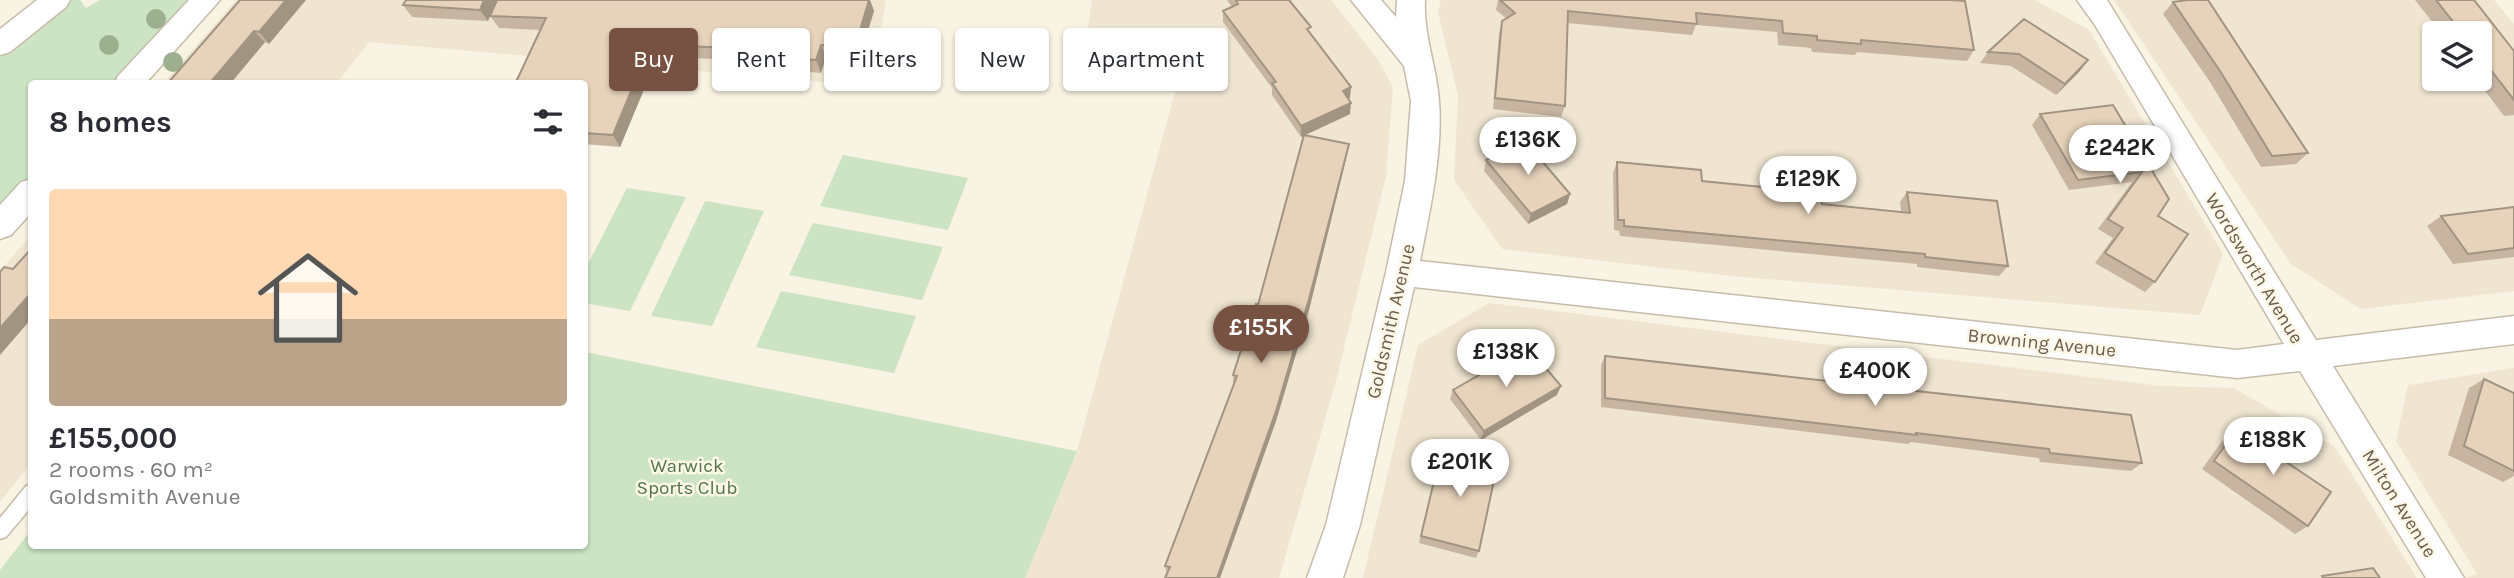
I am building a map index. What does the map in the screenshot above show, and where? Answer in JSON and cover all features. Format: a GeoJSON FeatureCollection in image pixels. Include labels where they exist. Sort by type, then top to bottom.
{"type":"FeatureCollection","features":[{"type":"Feature","properties":{"kind":"street"},"geometry":{"type":"LineString","coordinates":[[0,44],[57,0]]}},
{"type":"Feature","properties":{"kind":"street"},"geometry":{"type":"LineString","coordinates":[[132,80],[206,0]]}},
{"type":"Feature","properties":{"kind":"street","name":"Goldsmith Avenue"},"geometry":{"type":"LineString","coordinates":[[1365,0],[1417,61]]}},
{"type":"Feature","properties":{"kind":"street","name":"Goldsmith Avenue"},"geometry":{"type":"LineString","coordinates":[[1325,578],[1343,524],[1402,272],[1420,181],[1425,101],[1410,18],[1411,0]]}},
{"type":"Feature","properties":{"kind":"street","name":"Wordsworth Avenue"},"geometry":{"type":"LineString","coordinates":[[2091,0],[2105,18],[2309,357]]}},
{"type":"Feature","properties":{"kind":"street"},"geometry":{"type":"LineString","coordinates":[[0,226],[28,195]]}},
{"type":"Feature","properties":{"kind":"street","name":"Browning Avenue"},"geometry":{"type":"LineString","coordinates":[[1402,272],[2237,364],[2514,330]]}},
{"type":"Feature","properties":{"kind":"street","name":"Milton Avenue"},"geometry":{"type":"LineString","coordinates":[[2309,357],[2446,578]]}},
{"type":"Feature","properties":{"kind":"lane"},"geometry":{"type":"LineString","coordinates":[[0,531],[28,497]]}},
{"type":"Feature","properties":{"kind":"shaded area"},"geometry":{"type":"Polygon","coordinates":[[[236,0],[886,0],[881,28],[824,28],[824,82],[810,81],[810,28],[712,28],[712,72],[698,71],[698,28],[609,28],[609,63],[369,42],[339,80],[166,80],[236,0]]]}},
{"type":"Feature","properties":{"kind":"shaded area"},"geometry":{"type":"Polygon","coordinates":[[[1092,0],[1331,0],[1377,58],[1393,87],[1386,176],[1336,381],[1279,578],[1025,578],[1077,451],[1175,91],[1228,91],[1228,28],[1088,28],[1092,0]]]}},
{"type":"Feature","properties":{"kind":"shaded area"},"geometry":{"type":"Polygon","coordinates":[[[1441,0],[2035,0],[2089,30],[2223,254],[2200,315],[1731,276],[1502,249],[1454,180],[1458,96],[1438,12],[1441,0]]]}},
{"type":"Feature","properties":{"kind":"shaded area"},"geometry":{"type":"Polygon","coordinates":[[[2114,0],[2494,0],[2514,24],[2514,291],[2361,309],[2291,264],[2114,0]]]}},
{"type":"Feature","properties":{"kind":"shaded area"},"geometry":{"type":"Polygon","coordinates":[[[28,238],[28,467],[0,502],[0,271],[28,238]]]}},
{"type":"Feature","properties":{"kind":"shaded area"},"geometry":{"type":"Polygon","coordinates":[[[1489,303],[2161,386],[2234,388],[2334,446],[2417,578],[1363,578],[1418,345],[1489,303]]]}},
{"type":"Feature","properties":{"kind":"shaded area"},"geometry":{"type":"Polygon","coordinates":[[[2514,368],[2514,578],[2463,578],[2477,574],[2396,441],[2408,385],[2514,368]]]}},
{"type":"Feature","properties":{"kind":"green space"},"geometry":{"type":"Polygon","coordinates":[[[68,0],[80,0],[86,8],[100,0],[189,0],[118,80],[28,80],[28,178],[0,209],[0,51],[68,0]]]}},
{"type":"Feature","properties":{"kind":"green space"},"geometry":{"type":"Polygon","coordinates":[[[843,155],[968,178],[948,230],[820,206],[843,155]]]}},
{"type":"Feature","properties":{"kind":"green space"},"geometry":{"type":"Polygon","coordinates":[[[627,188],[686,197],[630,311],[588,304],[588,264],[627,188]]]}},
{"type":"Feature","properties":{"kind":"green space"},"geometry":{"type":"Polygon","coordinates":[[[705,201],[764,211],[712,326],[651,316],[705,201]]]}},
{"type":"Feature","properties":{"kind":"green space"},"geometry":{"type":"Polygon","coordinates":[[[813,223],[943,247],[922,300],[789,275],[813,223]]]}},
{"type":"Feature","properties":{"kind":"green space"},"geometry":{"type":"Polygon","coordinates":[[[781,291],[916,316],[894,373],[756,347],[781,291]]]}},
{"type":"Feature","properties":{"kind":"green space","name":"Warwick Sports Club"},"geometry":{"type":"Polygon","coordinates":[[[588,353],[1077,451],[1025,578],[0,578],[0,570],[28,534],[28,549],[588,549],[588,353]]]}},
{"type":"Feature","properties":{"kind":"building"},"geometry":{"type":"Polygon","coordinates":[[[240,0],[286,0],[259,32],[254,31],[212,80],[170,80],[240,0]]]}},
{"type":"Feature","properties":{"kind":"building"},"geometry":{"type":"Polygon","coordinates":[[[406,0],[484,0],[480,10],[403,5],[406,0]]]}},
{"type":"Feature","properties":{"kind":"building"},"geometry":{"type":"Polygon","coordinates":[[[497,0],[869,0],[861,28],[824,28],[824,45],[821,45],[816,60],[810,60],[810,28],[712,28],[712,47],[698,47],[698,28],[609,28],[609,91],[631,91],[613,135],[588,133],[588,80],[517,80],[546,18],[490,16],[497,0]]]}},
{"type":"Feature","properties":{"kind":"building"},"geometry":{"type":"Polygon","coordinates":[[[1236,0],[1289,0],[1311,27],[1307,29],[1351,87],[1343,91],[1351,103],[1301,126],[1272,83],[1276,82],[1223,11],[1238,4],[1236,0]]]}},
{"type":"Feature","properties":{"kind":"building"},"geometry":{"type":"Polygon","coordinates":[[[1500,0],[1965,1],[1974,50],[1861,40],[1861,44],[1817,40],[1817,36],[1783,33],[1782,21],[1696,13],[1697,24],[1568,11],[1565,106],[1495,98],[1502,21],[1515,13],[1500,0]]]}},
{"type":"Feature","properties":{"kind":"building"},"geometry":{"type":"Polygon","coordinates":[[[2208,0],[2308,153],[2272,156],[2220,71],[2173,2],[2208,0]]]}},
{"type":"Feature","properties":{"kind":"building"},"geometry":{"type":"Polygon","coordinates":[[[2436,0],[2474,0],[2490,21],[2453,21],[2436,0]]]}},
{"type":"Feature","properties":{"kind":"building"},"geometry":{"type":"Polygon","coordinates":[[[2024,19],[2088,60],[2065,84],[2019,54],[1988,52],[2024,19]]]}},
{"type":"Feature","properties":{"kind":"building"},"geometry":{"type":"Polygon","coordinates":[[[2492,23],[2514,51],[2514,100],[2492,72],[2492,23]]]}},
{"type":"Feature","properties":{"kind":"building"},"geometry":{"type":"Polygon","coordinates":[[[2113,105],[2169,199],[2158,216],[2188,234],[2155,282],[2105,253],[2123,228],[2108,219],[2142,172],[2078,180],[2040,114],[2113,105]]]}},
{"type":"Feature","properties":{"kind":"building"},"geometry":{"type":"Polygon","coordinates":[[[1304,135],[1349,144],[1309,299],[1276,411],[1217,578],[1165,578],[1170,567],[1165,566],[1237,376],[1233,375],[1256,304],[1258,305],[1304,135]]]}},
{"type":"Feature","properties":{"kind":"building"},"geometry":{"type":"Polygon","coordinates":[[[1525,141],[1570,194],[1531,214],[1486,160],[1525,141]]]}},
{"type":"Feature","properties":{"kind":"building"},"geometry":{"type":"Polygon","coordinates":[[[1617,162],[1701,170],[1702,181],[1821,193],[1822,204],[1910,213],[1907,192],[1997,201],[2008,266],[1925,257],[1925,254],[1624,226],[1624,220],[1618,220],[1617,162]]]}},
{"type":"Feature","properties":{"kind":"building"},"geometry":{"type":"Polygon","coordinates":[[[2514,207],[2514,248],[2468,254],[2441,216],[2514,207]]]}},
{"type":"Feature","properties":{"kind":"building"},"geometry":{"type":"Polygon","coordinates":[[[28,252],[28,296],[0,328],[0,272],[4,267],[13,269],[28,252]]]}},
{"type":"Feature","properties":{"kind":"building"},"geometry":{"type":"Polygon","coordinates":[[[1528,347],[1561,386],[1484,431],[1453,390],[1528,347]]]}},
{"type":"Feature","properties":{"kind":"building"},"geometry":{"type":"Polygon","coordinates":[[[1605,356],[2131,415],[2142,463],[2050,453],[2049,449],[1605,398],[1605,356]]]}},
{"type":"Feature","properties":{"kind":"building"},"geometry":{"type":"Polygon","coordinates":[[[2484,379],[2514,393],[2514,471],[2464,446],[2484,379]]]}},
{"type":"Feature","properties":{"kind":"building"},"geometry":{"type":"Polygon","coordinates":[[[2237,429],[2331,492],[2308,526],[2214,461],[2237,429]]]}},
{"type":"Feature","properties":{"kind":"building"},"geometry":{"type":"Polygon","coordinates":[[[1442,447],[1498,461],[1479,551],[1421,536],[1442,447]]]}},
{"type":"Feature","properties":{"kind":"building"},"geometry":{"type":"Polygon","coordinates":[[[2373,568],[2380,578],[2322,576],[2373,568]]]}}]}
